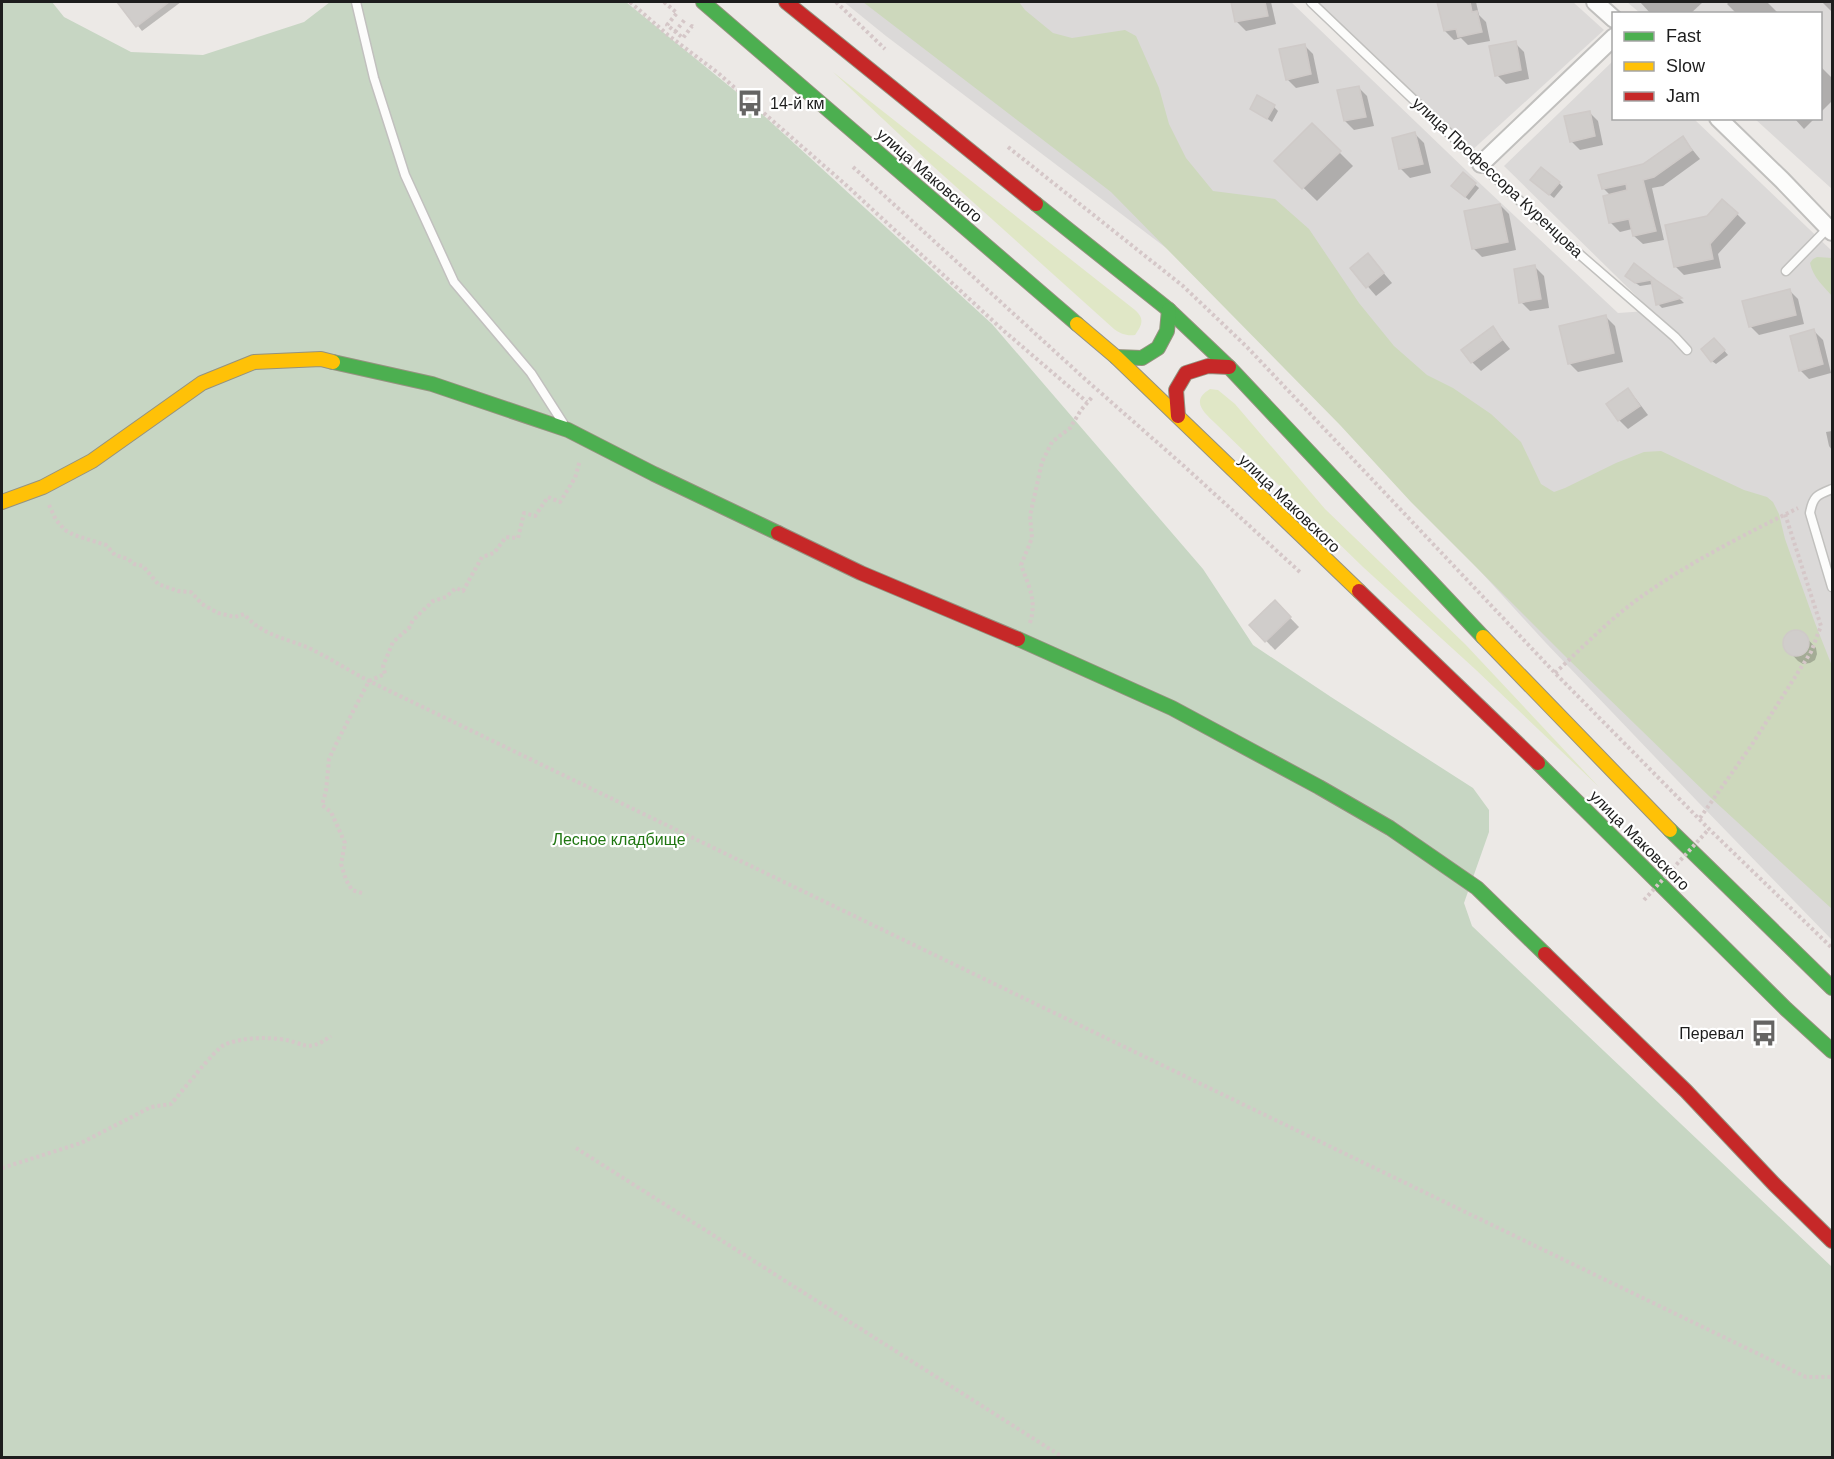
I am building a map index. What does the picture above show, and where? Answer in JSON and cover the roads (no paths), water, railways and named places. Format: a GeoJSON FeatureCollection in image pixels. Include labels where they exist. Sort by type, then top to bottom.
{"type":"FeatureCollection","features":[{"type":"Feature","properties":{"kind":"main road","name":"улица Маковского"},"geometry":{"type":"LineString","coordinates":[[703,2],[1116,357],[1498,724],[1786,1009],[1833,1052]]}},
{"type":"Feature","properties":{"kind":"main road","name":"улица Маковского"},"geometry":{"type":"LineString","coordinates":[[786,2],[1169,310],[1229,367],[1533,690],[1672,832],[1833,988]]}},
{"type":"Feature","properties":{"kind":"main road"},"geometry":{"type":"LineString","coordinates":[[1116,357],[1142,358],[1158,348],[1167,331],[1169,310]]}},
{"type":"Feature","properties":{"kind":"main road"},"geometry":{"type":"LineString","coordinates":[[2,502],[43,487],[92,461],[202,383],[254,362],[321,359],[332,361],[432,384],[568,430],[654,474],[861,573],[1023,641],[1172,708],[1390,828],[1477,888],[1686,1091],[1774,1184],[1833,1241]]}},
{"type":"Feature","properties":{"kind":"main road"},"geometry":{"type":"LineString","coordinates":[[1178,416],[1176,390],[1186,374],[1208,366],[1229,367]]}},
{"type":"Feature","properties":{"kind":"street"},"geometry":{"type":"LineString","coordinates":[[1595,2],[1612,17]]}},
{"type":"Feature","properties":{"kind":"street"},"geometry":{"type":"LineString","coordinates":[[1481,164],[1612,39]]}},
{"type":"Feature","properties":{"kind":"street"},"geometry":{"type":"LineString","coordinates":[[1720,120],[1830,230]]}},
{"type":"Feature","properties":{"kind":"lane"},"geometry":{"type":"LineString","coordinates":[[356,2],[374,78],[405,175],[454,282],[531,373],[568,430]]}},
{"type":"Feature","properties":{"kind":"lane","name":"улица Профессора Куренцова"},"geometry":{"type":"LineString","coordinates":[[1311,2],[1540,220],[1687,350]]}},
{"type":"Feature","properties":{"kind":"lane"},"geometry":{"type":"LineString","coordinates":[[1786,272],[1830,230]]}},
{"type":"Feature","properties":{"kind":"lane"},"geometry":{"type":"LineString","coordinates":[[1833,489],[1818,495],[1812,501],[1810,513],[1833,587]]}},
{"type":"Feature","properties":{"kind":"place","name":"14-й км"},"geometry":{"type":"Point","coordinates":[750,103]}},
{"type":"Feature","properties":{"kind":"place","name":"Перевал"},"geometry":{"type":"Point","coordinates":[1764,1033]}},
{"type":"Feature","properties":{"kind":"park label","name":"Лесное кладбище"},"geometry":{"type":"Point","coordinates":[619,839]}}]}
